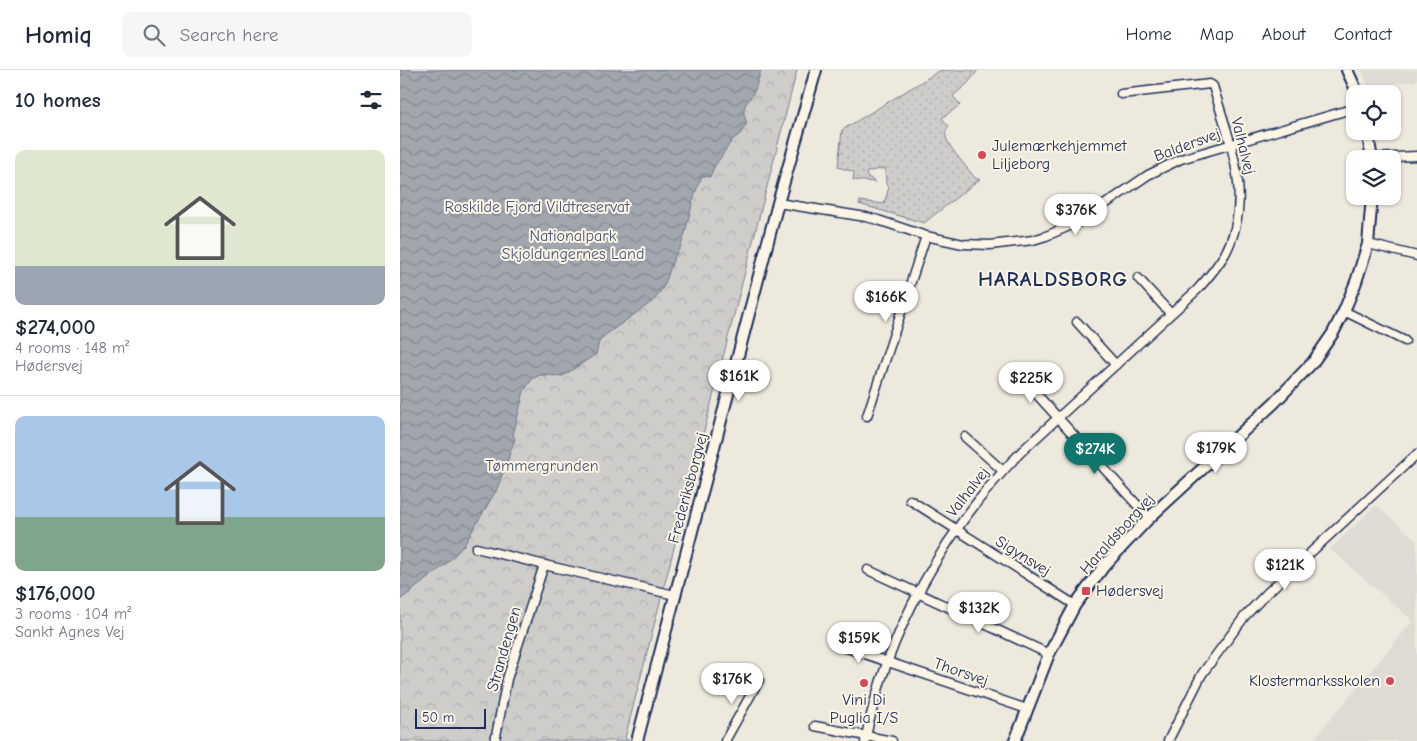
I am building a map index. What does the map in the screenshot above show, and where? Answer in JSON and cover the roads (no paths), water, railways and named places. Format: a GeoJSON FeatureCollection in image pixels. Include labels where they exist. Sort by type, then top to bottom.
{"type":"FeatureCollection","features":[{"type":"Feature","properties":{"kind":"street","name":"Frederiksborgvej"},"geometry":{"type":"LineString","coordinates":[[637,741],[778,203],[816,70]]}},
{"type":"Feature","properties":{"kind":"street"},"geometry":{"type":"LineString","coordinates":[[1348,70],[1354,85]]}},
{"type":"Feature","properties":{"kind":"street","name":"Valhalvej"},"geometry":{"type":"LineString","coordinates":[[865,739],[875,696],[901,628],[936,560],[956,530],[1002,470],[1197,290],[1212,273],[1229,244],[1236,222],[1240,198],[1238,173],[1213,86],[1210,84],[1121,94]]}},
{"type":"Feature","properties":{"kind":"street","name":"Baldersvej"},"geometry":{"type":"LineString","coordinates":[[778,203],[872,219],[926,236],[963,244],[990,245],[1018,242],[1046,236],[1079,222],[1148,175],[1182,159],[1346,111]]}},
{"type":"Feature","properties":{"kind":"street"},"geometry":{"type":"LineString","coordinates":[[1401,157],[1417,156]]}},
{"type":"Feature","properties":{"kind":"street","name":"Haraldsborgvej"},"geometry":{"type":"LineString","coordinates":[[1015,741],[1049,654],[1075,605],[1104,566],[1149,518],[1285,392],[1315,360],[1333,333],[1356,282],[1368,244],[1371,205]]}},
{"type":"Feature","properties":{"kind":"street"},"geometry":{"type":"LineString","coordinates":[[867,416],[926,236]]}},
{"type":"Feature","properties":{"kind":"street"},"geometry":{"type":"LineString","coordinates":[[1368,244],[1417,256]]}},
{"type":"Feature","properties":{"kind":"street"},"geometry":{"type":"LineString","coordinates":[[1138,278],[1171,314]]}},
{"type":"Feature","properties":{"kind":"street"},"geometry":{"type":"LineString","coordinates":[[1344,310],[1405,341]]}},
{"type":"Feature","properties":{"kind":"street"},"geometry":{"type":"LineString","coordinates":[[1077,322],[1116,365]]}},
{"type":"Feature","properties":{"kind":"street"},"geometry":{"type":"LineString","coordinates":[[1020,376],[1149,518]]}},
{"type":"Feature","properties":{"kind":"street","name":"Valhalvej"},"geometry":{"type":"LineString","coordinates":[[965,437],[1002,470]]}},
{"type":"Feature","properties":{"kind":"street"},"geometry":{"type":"LineString","coordinates":[[1168,741],[1202,674],[1245,616],[1267,593],[1417,454]]}},
{"type":"Feature","properties":{"kind":"street","name":"Valhalvej"},"geometry":{"type":"LineString","coordinates":[[910,500],[956,530]]}},
{"type":"Feature","properties":{"kind":"street","name":"Sigynsvej"},"geometry":{"type":"LineString","coordinates":[[956,530],[1075,605]]}},
{"type":"Feature","properties":{"kind":"street"},"geometry":{"type":"LineString","coordinates":[[476,548],[675,595]]}},
{"type":"Feature","properties":{"kind":"street","name":"Strandengen"},"geometry":{"type":"LineString","coordinates":[[495,741],[507,679],[544,565]]}},
{"type":"Feature","properties":{"kind":"street"},"geometry":{"type":"LineString","coordinates":[[868,570],[1049,654]]}},
{"type":"Feature","properties":{"kind":"street"},"geometry":{"type":"LineString","coordinates":[[838,645],[887,662]]}},
{"type":"Feature","properties":{"kind":"street","name":"Thorsvej"},"geometry":{"type":"LineString","coordinates":[[887,662],[1027,709]]}},
{"type":"Feature","properties":{"kind":"street"},"geometry":{"type":"LineString","coordinates":[[725,741],[759,680]]}},
{"type":"Feature","properties":{"kind":"street"},"geometry":{"type":"LineString","coordinates":[[815,726],[865,739],[892,741]]}},
{"type":"Feature","properties":{"kind":"water","name":"Roskilde Fjord Vildtreservat"},"geometry":{"type":"Polygon","coordinates":[[[400,70],[761,70],[755,90],[744,108],[747,123],[740,134],[732,140],[713,169],[710,177],[702,176],[695,193],[681,246],[660,292],[653,301],[604,336],[599,342],[596,354],[563,376],[540,375],[532,379],[524,391],[513,435],[515,439],[497,489],[464,545],[446,564],[400,600],[400,70]]]}},
{"type":"Feature","properties":{"kind":"place","name":"Julemærkehjemmet Liljeborg"},"geometry":{"type":"Point","coordinates":[982,155]}},
{"type":"Feature","properties":{"kind":"place","name":"Hødersvej"},"geometry":{"type":"Point","coordinates":[1086,591]}},
{"type":"Feature","properties":{"kind":"place","name":"Klostermarksskolen"},"geometry":{"type":"Point","coordinates":[1390,681]}},
{"type":"Feature","properties":{"kind":"place","name":"Vini Di Puglia I/S"},"geometry":{"type":"Point","coordinates":[864,683]}},
{"type":"Feature","properties":{"kind":"district","name":"HARALDSBORG"},"geometry":{"type":"Point","coordinates":[1053,279]}},
{"type":"Feature","properties":{"kind":"park label","name":"Nationalpark Skjoldungernes Land"},"geometry":{"type":"Point","coordinates":[573,245]}},
{"type":"Feature","properties":{"kind":"park label","name":"Tømmergrunden"},"geometry":{"type":"Point","coordinates":[542,466]}}]}
